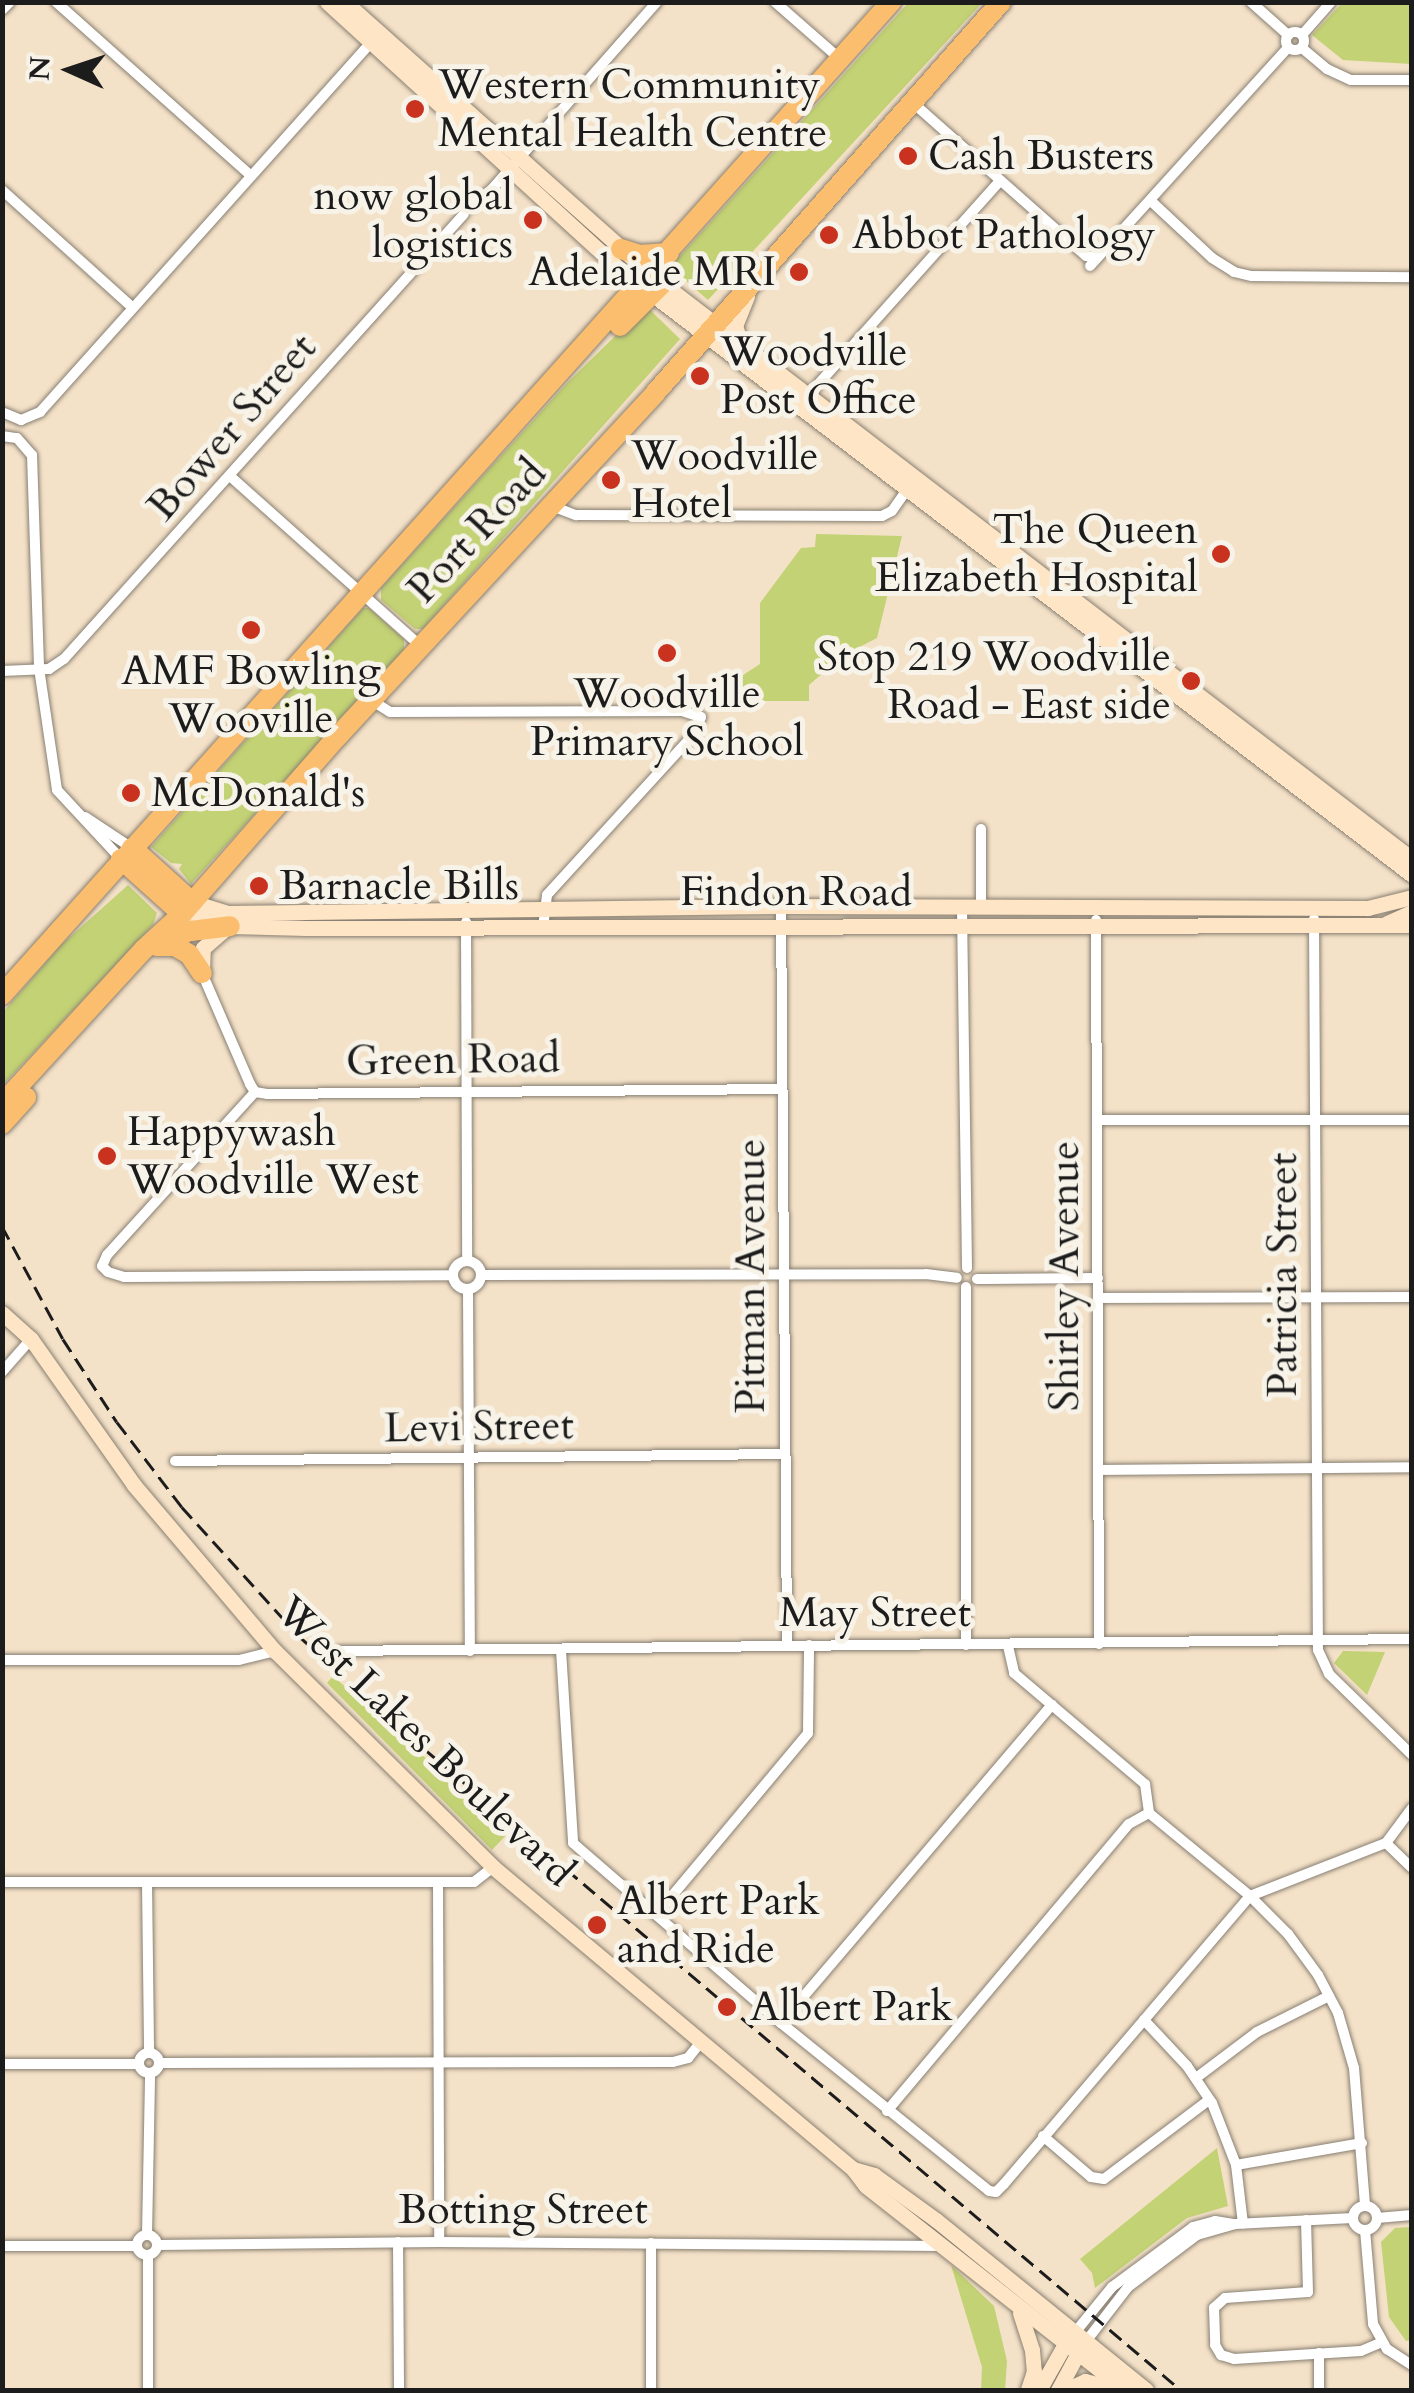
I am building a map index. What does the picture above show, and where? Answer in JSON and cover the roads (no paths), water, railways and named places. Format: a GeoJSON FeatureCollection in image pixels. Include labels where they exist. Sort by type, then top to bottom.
{"type":"FeatureCollection","features":[{"type":"Feature","properties":{"kind":"highway","name":"Port Road"},"geometry":{"type":"LineString","coordinates":[[2,996],[610,319],[651,285],[669,253],[891,2]]}},
{"type":"Feature","properties":{"kind":"highway","name":"Port Road"},"geometry":{"type":"LineString","coordinates":[[2,1104],[551,506],[1000,2]]}},
{"type":"Feature","properties":{"kind":"highway"},"geometry":{"type":"LineString","coordinates":[[619,259],[669,253]]}},
{"type":"Feature","properties":{"kind":"highway"},"geometry":{"type":"LineString","coordinates":[[564,370],[603,344],[651,285]]}},
{"type":"Feature","properties":{"kind":"highway"},"geometry":{"type":"LineString","coordinates":[[126,854],[186,908]]}},
{"type":"Feature","properties":{"kind":"highway"},"geometry":{"type":"LineString","coordinates":[[144,948],[229,920]]}},
{"type":"Feature","properties":{"kind":"highway"},"geometry":{"type":"LineString","coordinates":[[144,948],[175,946],[189,954],[202,972]]}},
{"type":"Feature","properties":{"kind":"highway"},"geometry":{"type":"LineString","coordinates":[[2,1124],[64,1055],[61,1040]]}},
{"type":"Feature","properties":{"kind":"main road"},"geometry":{"type":"LineString","coordinates":[[328,2],[349,7],[375,38],[651,285],[1410,869],[1403,886],[1388,904]]}},
{"type":"Feature","properties":{"kind":"main road"},"geometry":{"type":"LineString","coordinates":[[610,319],[619,283],[619,259]]}},
{"type":"Feature","properties":{"kind":"main road"},"geometry":{"type":"LineString","coordinates":[[744,349],[735,326],[756,279]]}},
{"type":"Feature","properties":{"kind":"main road"},"geometry":{"type":"LineString","coordinates":[[709,331],[744,349],[802,402]]}},
{"type":"Feature","properties":{"kind":"main road"},"geometry":{"type":"LineString","coordinates":[[202,972],[203,948],[229,920],[217,900],[218,871]]}},
{"type":"Feature","properties":{"kind":"main road","name":"Findon Road"},"geometry":{"type":"LineString","coordinates":[[186,908],[229,920],[466,927],[1096,926],[1314,915],[1388,904],[1412,896]]}},
{"type":"Feature","properties":{"kind":"main road","name":"Findon Road"},"geometry":{"type":"LineString","coordinates":[[229,920],[466,909],[782,906],[1096,908],[1314,915],[1412,925]]}},
{"type":"Feature","properties":{"kind":"main road"},"geometry":{"type":"LineString","coordinates":[[1387,923],[1412,912]]}},
{"type":"Feature","properties":{"kind":"main road","name":"West Lakes Boulevard"},"geometry":{"type":"LineString","coordinates":[[2,1313],[31,1339],[134,1485],[274,1651],[493,1866],[1018,2309],[1076,2342]]}},
{"type":"Feature","properties":{"kind":"main road","name":"West Lakes Boulevard"},"geometry":{"type":"LineString","coordinates":[[853,2170],[874,2175],[1076,2342]]}},
{"type":"Feature","properties":{"kind":"main road"},"geometry":{"type":"LineString","coordinates":[[1018,2309],[1032,2350],[1034,2370],[1028,2390]]}},
{"type":"Feature","properties":{"kind":"main road"},"geometry":{"type":"LineString","coordinates":[[1076,2342],[1124,2390]]}},
{"type":"Feature","properties":{"kind":"main road"},"geometry":{"type":"LineString","coordinates":[[1038,2390],[1076,2342]]}},
{"type":"Feature","properties":{"kind":"main road"},"geometry":{"type":"LineString","coordinates":[[1061,2390],[1076,2342]]}},
{"type":"Feature","properties":{"kind":"main road"},"geometry":{"type":"LineString","coordinates":[[1076,2342],[1146,2390]]}},
{"type":"Feature","properties":{"kind":"main road"},"geometry":{"type":"LineString","coordinates":[[1061,2390],[1084,2381],[1124,2390]]}},
{"type":"Feature","properties":{"kind":"street"},"geometry":{"type":"LineString","coordinates":[[2,10],[10,2]]}},
{"type":"Feature","properties":{"kind":"street"},"geometry":{"type":"LineString","coordinates":[[56,2],[251,176]]}},
{"type":"Feature","properties":{"kind":"street","name":"Bower Street"},"geometry":{"type":"LineString","coordinates":[[39,668],[52,668],[64,659],[657,2]]}},
{"type":"Feature","properties":{"kind":"street"},"geometry":{"type":"LineString","coordinates":[[775,2],[840,59]]}},
{"type":"Feature","properties":{"kind":"street"},"geometry":{"type":"LineString","coordinates":[[1251,2],[1288,42],[1302,48],[1327,70],[1351,80],[1412,80]]}},
{"type":"Feature","properties":{"kind":"street"},"geometry":{"type":"LineString","coordinates":[[912,101],[1093,262],[1152,202],[1288,42],[1302,35],[1331,2]]}},
{"type":"Feature","properties":{"kind":"street"},"geometry":{"type":"LineString","coordinates":[[1302,35],[1302,48]]}},
{"type":"Feature","properties":{"kind":"street"},"geometry":{"type":"LineString","coordinates":[[2,412],[21,420],[40,412],[375,38]]}},
{"type":"Feature","properties":{"kind":"street"},"geometry":{"type":"LineString","coordinates":[[802,402],[1000,181]]}},
{"type":"Feature","properties":{"kind":"street"},"geometry":{"type":"LineString","coordinates":[[2,190],[132,307]]}},
{"type":"Feature","properties":{"kind":"street"},"geometry":{"type":"LineString","coordinates":[[1152,202],[1212,258],[1234,272],[1252,276],[1412,276]]}},
{"type":"Feature","properties":{"kind":"street"},"geometry":{"type":"LineString","coordinates":[[2,436],[27,445],[34,481],[39,668],[57,790],[80,817],[126,854]]}},
{"type":"Feature","properties":{"kind":"street"},"geometry":{"type":"LineString","coordinates":[[231,477],[421,646]]}},
{"type":"Feature","properties":{"kind":"street"},"geometry":{"type":"LineString","coordinates":[[551,506],[576,515],[882,516],[892,511],[911,485]]}},
{"type":"Feature","properties":{"kind":"street"},"geometry":{"type":"LineString","coordinates":[[2,671],[39,668]]}},
{"type":"Feature","properties":{"kind":"street"},"geometry":{"type":"LineString","coordinates":[[371,700],[390,712],[694,713],[701,722],[547,895],[543,928]]}},
{"type":"Feature","properties":{"kind":"street"},"geometry":{"type":"LineString","coordinates":[[981,829],[981,908]]}},
{"type":"Feature","properties":{"kind":"street","name":"Pitman Avenue"},"geometry":{"type":"LineString","coordinates":[[782,906],[786,1645]]}},
{"type":"Feature","properties":{"kind":"street","name":"Shirley Avenue"},"geometry":{"type":"LineString","coordinates":[[1096,908],[1099,1644]]}},
{"type":"Feature","properties":{"kind":"street"},"geometry":{"type":"LineString","coordinates":[[466,909],[466,1261]]}},
{"type":"Feature","properties":{"kind":"street"},"geometry":{"type":"LineString","coordinates":[[962,909],[967,1268],[977,1278]]}},
{"type":"Feature","properties":{"kind":"street","name":"Patricia Street"},"geometry":{"type":"LineString","coordinates":[[1314,915],[1318,1642]]}},
{"type":"Feature","properties":{"kind":"street"},"geometry":{"type":"LineString","coordinates":[[202,972],[255,1092],[107,1255],[102,1266],[124,1277],[453,1275]]}},
{"type":"Feature","properties":{"kind":"street","name":"Green Road"},"geometry":{"type":"LineString","coordinates":[[255,1092],[782,1089]]}},
{"type":"Feature","properties":{"kind":"street"},"geometry":{"type":"LineString","coordinates":[[1097,1120],[1412,1120]]}},
{"type":"Feature","properties":{"kind":"street"},"geometry":{"type":"LineString","coordinates":[[466,1261],[478,1266],[481,1275],[476,1286],[468,1289],[459,1287],[453,1275],[458,1264],[466,1261]]}},
{"type":"Feature","properties":{"kind":"street"},"geometry":{"type":"LineString","coordinates":[[481,1275],[957,1278],[967,1268]]}},
{"type":"Feature","properties":{"kind":"street"},"geometry":{"type":"LineString","coordinates":[[957,1278],[966,1288],[966,1645]]}},
{"type":"Feature","properties":{"kind":"street"},"geometry":{"type":"LineString","coordinates":[[966,1288],[977,1278],[1098,1278]]}},
{"type":"Feature","properties":{"kind":"street"},"geometry":{"type":"LineString","coordinates":[[468,1289],[470,1651]]}},
{"type":"Feature","properties":{"kind":"street"},"geometry":{"type":"LineString","coordinates":[[1098,1298],[1412,1297]]}},
{"type":"Feature","properties":{"kind":"street"},"geometry":{"type":"LineString","coordinates":[[2,1372],[31,1339]]}},
{"type":"Feature","properties":{"kind":"street","name":"Levi Street"},"geometry":{"type":"LineString","coordinates":[[174,1461],[784,1454]]}},
{"type":"Feature","properties":{"kind":"street"},"geometry":{"type":"LineString","coordinates":[[1099,1470],[1412,1467]]}},
{"type":"Feature","properties":{"kind":"street","name":"May Street"},"geometry":{"type":"LineString","coordinates":[[339,1650],[1412,1639]]}},
{"type":"Feature","properties":{"kind":"street"},"geometry":{"type":"LineString","coordinates":[[1318,1642],[1320,1664],[1412,1755]]}},
{"type":"Feature","properties":{"kind":"street"},"geometry":{"type":"LineString","coordinates":[[656,1914],[808,1733],[809,1645]]}},
{"type":"Feature","properties":{"kind":"street"},"geometry":{"type":"LineString","coordinates":[[1008,1646],[1014,1673],[1145,1784],[1149,1813],[1250,1896],[1288,1934],[1330,1996],[1354,2068],[1365,2205]]}},
{"type":"Feature","properties":{"kind":"street"},"geometry":{"type":"LineString","coordinates":[[561,1650],[573,1842],[781,2023],[980,2186],[996,2192],[1250,1896],[1386,1843],[1412,1808]]}},
{"type":"Feature","properties":{"kind":"street"},"geometry":{"type":"LineString","coordinates":[[2,1660],[239,1660],[274,1651]]}},
{"type":"Feature","properties":{"kind":"street"},"geometry":{"type":"LineString","coordinates":[[781,2023],[1052,1704]]}},
{"type":"Feature","properties":{"kind":"street"},"geometry":{"type":"LineString","coordinates":[[887,2110],[1129,1824],[1149,1813]]}},
{"type":"Feature","properties":{"kind":"street"},"geometry":{"type":"LineString","coordinates":[[1386,1843],[1412,1868]]}},
{"type":"Feature","properties":{"kind":"street"},"geometry":{"type":"LineString","coordinates":[[2,1882],[474,1882],[493,1866]]}},
{"type":"Feature","properties":{"kind":"street"},"geometry":{"type":"LineString","coordinates":[[138,2064],[149,2053],[147,1882]]}},
{"type":"Feature","properties":{"kind":"street"},"geometry":{"type":"LineString","coordinates":[[438,1882],[439,2242]]}},
{"type":"Feature","properties":{"kind":"street"},"geometry":{"type":"LineString","coordinates":[[1196,2078],[1257,2032],[1330,1996]]}},
{"type":"Feature","properties":{"kind":"street"},"geometry":{"type":"LineString","coordinates":[[1144,2020],[1196,2078],[1209,2100],[1236,2165],[1239,2224]]}},
{"type":"Feature","properties":{"kind":"street"},"geometry":{"type":"LineString","coordinates":[[149,2053],[160,2063],[673,2062],[688,2058],[701,2042]]}},
{"type":"Feature","properties":{"kind":"street"},"geometry":{"type":"LineString","coordinates":[[136,2246],[146,2235],[150,2074],[160,2063]]}},
{"type":"Feature","properties":{"kind":"street"},"geometry":{"type":"LineString","coordinates":[[2,2064],[138,2064],[150,2074]]}},
{"type":"Feature","properties":{"kind":"street"},"geometry":{"type":"LineString","coordinates":[[1044,2136],[1092,2178],[1104,2180],[1209,2100]]}},
{"type":"Feature","properties":{"kind":"street"},"geometry":{"type":"LineString","coordinates":[[1236,2165],[1362,2143]]}},
{"type":"Feature","properties":{"kind":"street"},"geometry":{"type":"LineString","coordinates":[[1352,2218],[1365,2205],[1373,2208],[1377,2218],[1374,2226],[1365,2230]]}},
{"type":"Feature","properties":{"kind":"street"},"geometry":{"type":"LineString","coordinates":[[890,2242],[900,2230],[897,2210]]}},
{"type":"Feature","properties":{"kind":"street"},"geometry":{"type":"LineString","coordinates":[[1377,2218],[1412,2215]]}},
{"type":"Feature","properties":{"kind":"street"},"geometry":{"type":"LineString","coordinates":[[1076,2342],[1119,2282],[1193,2227],[1214,2221],[1239,2224],[1352,2218],[1365,2230],[1373,2324],[1382,2342],[1412,2365]]}},
{"type":"Feature","properties":{"kind":"street"},"geometry":{"type":"LineString","coordinates":[[1306,2220],[1308,2292],[1225,2298],[1214,2308],[1215,2346],[1222,2355],[1234,2359],[1361,2351],[1382,2342]]}},
{"type":"Feature","properties":{"kind":"street"},"geometry":{"type":"LineString","coordinates":[[146,2235],[157,2246],[148,2256],[148,2390]]}},
{"type":"Feature","properties":{"kind":"street"},"geometry":{"type":"LineString","coordinates":[[398,2242],[399,2390]]}},
{"type":"Feature","properties":{"kind":"street"},"geometry":{"type":"LineString","coordinates":[[650,2242],[651,2390]]}},
{"type":"Feature","properties":{"kind":"street","name":"Botting Street"},"geometry":{"type":"LineString","coordinates":[[157,2246],[890,2242],[942,2246]]}},
{"type":"Feature","properties":{"kind":"street"},"geometry":{"type":"LineString","coordinates":[[2,2246],[136,2246],[148,2256]]}},
{"type":"Feature","properties":{"kind":"street"},"geometry":{"type":"LineString","coordinates":[[1319,2353],[1319,2390]]}},
{"type":"Feature","properties":{"kind":"railway"},"geometry":{"type":"LineString","coordinates":[[2,1226],[63,1339],[117,1422],[182,1507],[299,1636],[408,1735],[1181,2390]]}},
{"type":"Feature","properties":{"kind":"place","name":"Western Community Mental Health Centre"},"geometry":{"type":"Point","coordinates":[415,109]}},
{"type":"Feature","properties":{"kind":"place","name":"Cash Busters"},"geometry":{"type":"Point","coordinates":[908,156]}},
{"type":"Feature","properties":{"kind":"place","name":"now global logistics"},"geometry":{"type":"Point","coordinates":[533,220]}},
{"type":"Feature","properties":{"kind":"place","name":"Abbot Pathology"},"geometry":{"type":"Point","coordinates":[829,235]}},
{"type":"Feature","properties":{"kind":"place","name":"Adelaide MRI"},"geometry":{"type":"Point","coordinates":[799,272]}},
{"type":"Feature","properties":{"kind":"place","name":"Woodville Post Office"},"geometry":{"type":"Point","coordinates":[700,376]}},
{"type":"Feature","properties":{"kind":"place","name":"Woodville Hotel"},"geometry":{"type":"Point","coordinates":[611,480]}},
{"type":"Feature","properties":{"kind":"place","name":"The Queen Elizabeth Hospital"},"geometry":{"type":"Point","coordinates":[1221,554]}},
{"type":"Feature","properties":{"kind":"place","name":"AMF Bowling Wooville"},"geometry":{"type":"Point","coordinates":[251,630]}},
{"type":"Feature","properties":{"kind":"place","name":"Woodville Primary School"},"geometry":{"type":"Point","coordinates":[667,653]}},
{"type":"Feature","properties":{"kind":"place","name":"Stop 219 Woodville Road - East side"},"geometry":{"type":"Point","coordinates":[1191,681]}},
{"type":"Feature","properties":{"kind":"place","name":"McDonald's"},"geometry":{"type":"Point","coordinates":[131,793]}},
{"type":"Feature","properties":{"kind":"place","name":"Barnacle Bills"},"geometry":{"type":"Point","coordinates":[259,886]}},
{"type":"Feature","properties":{"kind":"place","name":"Happywash Woodville West"},"geometry":{"type":"Point","coordinates":[107,1156]}},
{"type":"Feature","properties":{"kind":"place","name":"Albert Park and Ride"},"geometry":{"type":"Point","coordinates":[597,1925]}},
{"type":"Feature","properties":{"kind":"place","name":"Albert Park"},"geometry":{"type":"Point","coordinates":[727,2007]}}]}
